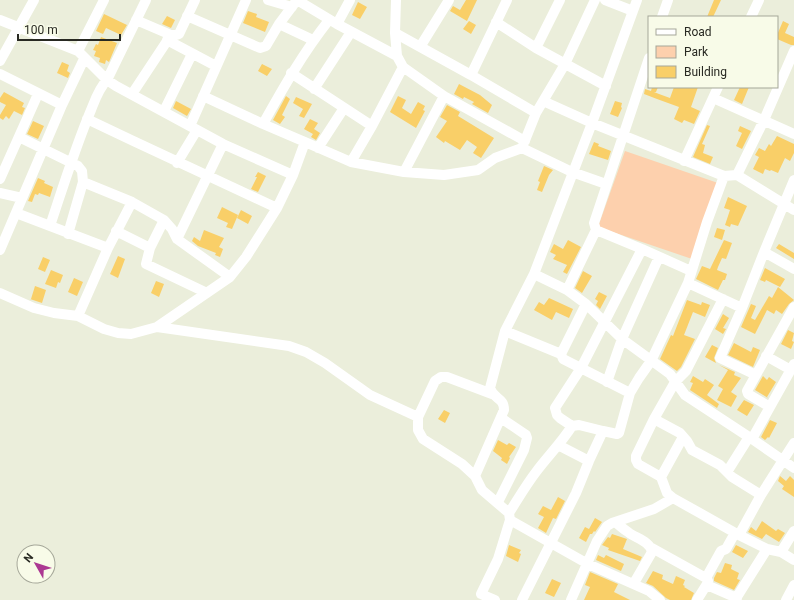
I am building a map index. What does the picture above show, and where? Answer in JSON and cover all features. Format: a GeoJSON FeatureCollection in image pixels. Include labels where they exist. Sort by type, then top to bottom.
{"type":"FeatureCollection","features":[{"type":"Feature","properties":{"kind":"street"},"geometry":{"type":"LineString","coordinates":[[0,61],[34,0]]}},
{"type":"Feature","properties":{"kind":"street"},"geometry":{"type":"LineString","coordinates":[[0,250],[62,105],[104,0]]}},
{"type":"Feature","properties":{"kind":"street"},"geometry":{"type":"LineString","coordinates":[[50,226],[71,161],[87,119],[101,87],[107,80],[146,0]]}},
{"type":"Feature","properties":{"kind":"street"},"geometry":{"type":"LineString","coordinates":[[132,94],[168,37],[179,34],[195,0]]}},
{"type":"Feature","properties":{"kind":"street"},"geometry":{"type":"LineString","coordinates":[[177,163],[194,128],[203,96],[246,0]]}},
{"type":"Feature","properties":{"kind":"street"},"geometry":{"type":"LineString","coordinates":[[268,0],[310,3],[333,22],[397,56]]}},
{"type":"Feature","properties":{"kind":"street"},"geometry":{"type":"LineString","coordinates":[[263,124],[291,73],[313,40],[333,22],[350,0]]}},
{"type":"Feature","properties":{"kind":"street"},"geometry":{"type":"LineString","coordinates":[[396,0],[395,33],[397,56],[403,67],[444,96],[524,145],[572,172],[606,184]]}},
{"type":"Feature","properties":{"kind":"street"},"geometry":{"type":"LineString","coordinates":[[420,47],[449,0]]}},
{"type":"Feature","properties":{"kind":"street"},"geometry":{"type":"LineString","coordinates":[[471,75],[507,0]]}},
{"type":"Feature","properties":{"kind":"street"},"geometry":{"type":"LineString","coordinates":[[536,48],[560,0]]}},
{"type":"Feature","properties":{"kind":"street"},"geometry":{"type":"LineString","coordinates":[[203,96],[351,162],[404,172],[444,175],[478,170],[495,158],[524,145],[536,113],[565,64],[595,0]]}},
{"type":"Feature","properties":{"kind":"street"},"geometry":{"type":"LineString","coordinates":[[605,0],[633,11]]}},
{"type":"Feature","properties":{"kind":"street"},"geometry":{"type":"LineString","coordinates":[[492,394],[490,388],[505,331],[534,274],[606,86],[637,0]]}},
{"type":"Feature","properties":{"kind":"street"},"geometry":{"type":"LineString","coordinates":[[662,16],[668,0]]}},
{"type":"Feature","properties":{"kind":"street"},"geometry":{"type":"LineString","coordinates":[[751,16],[759,0]]}},
{"type":"Feature","properties":{"kind":"street"},"geometry":{"type":"LineString","coordinates":[[187,16],[230,36],[263,48],[266,46],[279,24],[295,2]]}},
{"type":"Feature","properties":{"kind":"street"},"geometry":{"type":"LineString","coordinates":[[0,20],[70,47],[81,55],[107,80],[223,144],[293,175]]}},
{"type":"Feature","properties":{"kind":"street"},"geometry":{"type":"LineString","coordinates":[[136,20],[168,37],[192,54],[216,66]]}},
{"type":"Feature","properties":{"kind":"street"},"geometry":{"type":"LineString","coordinates":[[496,22],[536,48],[606,86]]}},
{"type":"Feature","properties":{"kind":"street"},"geometry":{"type":"LineString","coordinates":[[279,24],[313,40]]}},
{"type":"Feature","properties":{"kind":"street"},"geometry":{"type":"LineString","coordinates":[[314,89],[352,32]]}},
{"type":"Feature","properties":{"kind":"street"},"geometry":{"type":"LineString","coordinates":[[395,33],[536,113]]}},
{"type":"Feature","properties":{"kind":"street"},"geometry":{"type":"LineString","coordinates":[[778,88],[794,51]]}},
{"type":"Feature","properties":{"kind":"street"},"geometry":{"type":"LineString","coordinates":[[164,111],[192,54]]}},
{"type":"Feature","properties":{"kind":"street"},"geometry":{"type":"LineString","coordinates":[[567,290],[596,230],[594,223],[606,184],[648,61]]}},
{"type":"Feature","properties":{"kind":"street"},"geometry":{"type":"LineString","coordinates":[[351,162],[403,67]]}},
{"type":"Feature","properties":{"kind":"street"},"geometry":{"type":"LineString","coordinates":[[291,73],[372,126]]}},
{"type":"Feature","properties":{"kind":"street"},"geometry":{"type":"LineString","coordinates":[[0,74],[62,105]]}},
{"type":"Feature","properties":{"kind":"street"},"geometry":{"type":"LineString","coordinates":[[684,161],[718,88]]}},
{"type":"Feature","properties":{"kind":"street"},"geometry":{"type":"LineString","coordinates":[[737,175],[778,88]]}},
{"type":"Feature","properties":{"kind":"street"},"geometry":{"type":"LineString","coordinates":[[0,179],[38,94]]}},
{"type":"Feature","properties":{"kind":"street"},"geometry":{"type":"LineString","coordinates":[[404,172],[444,96]]}},
{"type":"Feature","properties":{"kind":"street"},"geometry":{"type":"LineString","coordinates":[[713,98],[794,134]]}},
{"type":"Feature","properties":{"kind":"street"},"geometry":{"type":"LineString","coordinates":[[543,101],[684,161],[724,176],[737,175],[794,210]]}},
{"type":"Feature","properties":{"kind":"street"},"geometry":{"type":"LineString","coordinates":[[318,148],[344,108]]}},
{"type":"Feature","properties":{"kind":"street"},"geometry":{"type":"LineString","coordinates":[[87,119],[177,163],[208,175],[276,208]]}},
{"type":"Feature","properties":{"kind":"street"},"geometry":{"type":"LineString","coordinates":[[19,137],[43,150],[71,161],[82,171],[83,182],[68,234]]}},
{"type":"Feature","properties":{"kind":"street"},"geometry":{"type":"LineString","coordinates":[[0,293],[34,308],[54,313],[78,316],[104,329],[118,333],[131,334],[157,327],[230,276],[246,257],[276,208],[293,175],[304,142]]}},
{"type":"Feature","properties":{"kind":"street"},"geometry":{"type":"LineString","coordinates":[[177,239],[223,144]]}},
{"type":"Feature","properties":{"kind":"street"},"geometry":{"type":"LineString","coordinates":[[642,249],[581,368],[555,408],[557,415],[572,426],[579,425],[612,433],[619,433],[630,393],[651,361],[688,283],[724,176]]}},
{"type":"Feature","properties":{"kind":"street"},"geometry":{"type":"LineString","coordinates":[[756,375],[720,358],[794,180]]}},
{"type":"Feature","properties":{"kind":"street"},"geometry":{"type":"LineString","coordinates":[[83,182],[132,202],[164,220],[172,229],[177,239],[230,276]]}},
{"type":"Feature","properties":{"kind":"street"},"geometry":{"type":"LineString","coordinates":[[0,193],[22,198]]}},
{"type":"Feature","properties":{"kind":"street"},"geometry":{"type":"LineString","coordinates":[[78,316],[116,231],[132,202]]}},
{"type":"Feature","properties":{"kind":"street"},"geometry":{"type":"LineString","coordinates":[[16,213],[108,248]]}},
{"type":"Feature","properties":{"kind":"street"},"geometry":{"type":"LineString","coordinates":[[164,220],[150,248],[146,265],[206,293]]}},
{"type":"Feature","properties":{"kind":"street"},"geometry":{"type":"LineString","coordinates":[[596,230],[691,271]]}},
{"type":"Feature","properties":{"kind":"street"},"geometry":{"type":"LineString","coordinates":[[116,231],[150,248]]}},
{"type":"Feature","properties":{"kind":"street"},"geometry":{"type":"LineString","coordinates":[[764,252],[794,269]]}},
{"type":"Feature","properties":{"kind":"street"},"geometry":{"type":"LineString","coordinates":[[607,382],[622,339],[659,257]]}},
{"type":"Feature","properties":{"kind":"street"},"geometry":{"type":"LineString","coordinates":[[534,274],[567,290],[586,304],[622,339],[670,374],[685,395],[794,468]]}},
{"type":"Feature","properties":{"kind":"street"},"geometry":{"type":"LineString","coordinates":[[688,283],[742,308]]}},
{"type":"Feature","properties":{"kind":"street"},"geometry":{"type":"LineString","coordinates":[[723,299],[686,371],[675,382],[654,419],[636,456],[636,460],[638,464],[661,477],[668,493],[673,498],[737,534],[767,549],[781,552],[794,560]]}},
{"type":"Feature","properties":{"kind":"street"},"geometry":{"type":"LineString","coordinates":[[586,304],[561,354],[562,359],[630,393]]}},
{"type":"Feature","properties":{"kind":"street"},"geometry":{"type":"LineString","coordinates":[[770,407],[748,394],[747,391],[794,307]]}},
{"type":"Feature","properties":{"kind":"street"},"geometry":{"type":"LineString","coordinates":[[157,327],[289,346],[306,352],[325,363],[370,395],[418,417]]}},
{"type":"Feature","properties":{"kind":"street"},"geometry":{"type":"LineString","coordinates":[[505,331],[561,354]]}},
{"type":"Feature","properties":{"kind":"street"},"geometry":{"type":"LineString","coordinates":[[727,472],[770,407],[793,367],[766,356]]}},
{"type":"Feature","properties":{"kind":"street"},"geometry":{"type":"LineString","coordinates":[[475,476],[501,418],[504,405],[502,401],[492,394],[447,377],[441,377],[435,381],[418,417],[418,430],[423,439],[462,464],[475,476],[482,490],[498,502],[509,517],[550,543],[588,564],[634,584],[648,591],[660,600]]}},
{"type":"Feature","properties":{"kind":"street"},"geometry":{"type":"LineString","coordinates":[[498,502],[524,450],[527,438],[526,435],[501,418]]}},
{"type":"Feature","properties":{"kind":"street"},"geometry":{"type":"LineString","coordinates":[[654,419],[680,433],[692,450],[720,465],[732,478],[761,495]]}},
{"type":"Feature","properties":{"kind":"street"},"geometry":{"type":"LineString","coordinates":[[495,600],[481,594],[498,559],[509,517],[535,473],[572,426]]}},
{"type":"Feature","properties":{"kind":"street"},"geometry":{"type":"LineString","coordinates":[[522,600],[576,493],[603,431]]}},
{"type":"Feature","properties":{"kind":"street"},"geometry":{"type":"LineString","coordinates":[[661,477],[684,437]]}},
{"type":"Feature","properties":{"kind":"street"},"geometry":{"type":"LineString","coordinates":[[697,600],[721,551],[726,550],[737,534],[794,443]]}},
{"type":"Feature","properties":{"kind":"street"},"geometry":{"type":"LineString","coordinates":[[558,445],[589,461]]}},
{"type":"Feature","properties":{"kind":"street"},"geometry":{"type":"LineString","coordinates":[[571,600],[597,541],[607,526],[654,509],[673,498]]}},
{"type":"Feature","properties":{"kind":"street"},"geometry":{"type":"LineString","coordinates":[[615,522],[628,533],[736,599],[767,549]]}},
{"type":"Feature","properties":{"kind":"street"},"geometry":{"type":"LineString","coordinates":[[781,552],[794,531]]}},
{"type":"Feature","properties":{"kind":"street"},"geometry":{"type":"LineString","coordinates":[[634,584],[652,552],[652,548]]}},
{"type":"Feature","properties":{"kind":"street"},"geometry":{"type":"LineString","coordinates":[[786,600],[794,585]]}},
{"type":"Feature","properties":{"kind":"green space"},"geometry":{"type":"Polygon","coordinates":[[[625,151],[718,183],[692,259],[598,227],[625,151]]]}},
{"type":"Feature","properties":{"kind":"building"},"geometry":{"type":"Polygon","coordinates":[[[466,0],[477,0],[467,21],[450,11],[453,6],[460,10],[466,0]]]}},
{"type":"Feature","properties":{"kind":"building"},"geometry":{"type":"Polygon","coordinates":[[[714,0],[721,0],[713,16],[707,16],[714,0]]]}},
{"type":"Feature","properties":{"kind":"building"},"geometry":{"type":"Polygon","coordinates":[[[358,2],[367,7],[360,19],[352,15],[358,2]]]}},
{"type":"Feature","properties":{"kind":"building"},"geometry":{"type":"Polygon","coordinates":[[[248,11],[257,14],[256,17],[269,22],[265,32],[243,23],[248,11]]]}},
{"type":"Feature","properties":{"kind":"building"},"geometry":{"type":"Polygon","coordinates":[[[104,14],[127,25],[121,35],[106,28],[103,34],[96,31],[104,14]]]}},
{"type":"Feature","properties":{"kind":"building"},"geometry":{"type":"Polygon","coordinates":[[[167,16],[175,20],[171,28],[162,24],[167,16]]]}},
{"type":"Feature","properties":{"kind":"building"},"geometry":{"type":"Polygon","coordinates":[[[469,21],[476,25],[471,34],[463,29],[469,21]]]}},
{"type":"Feature","properties":{"kind":"building"},"geometry":{"type":"Polygon","coordinates":[[[783,21],[789,24],[785,33],[794,37],[794,45],[778,39],[778,33],[783,21]]]}},
{"type":"Feature","properties":{"kind":"building"},"geometry":{"type":"Polygon","coordinates":[[[101,37],[117,43],[109,62],[106,60],[105,64],[99,62],[100,58],[94,56],[96,51],[93,50],[96,44],[98,45],[101,37]]]}},
{"type":"Feature","properties":{"kind":"building"},"geometry":{"type":"Polygon","coordinates":[[[62,62],[69,65],[67,71],[70,73],[68,78],[57,73],[62,62]]]}},
{"type":"Feature","properties":{"kind":"building"},"geometry":{"type":"Polygon","coordinates":[[[262,64],[272,69],[267,76],[258,71],[262,64]]]}},
{"type":"Feature","properties":{"kind":"building"},"geometry":{"type":"Polygon","coordinates":[[[459,84],[480,95],[492,105],[488,113],[472,104],[474,102],[464,97],[463,99],[454,94],[459,84]]]}},
{"type":"Feature","properties":{"kind":"building"},"geometry":{"type":"Polygon","coordinates":[[[652,88],[658,88],[656,92],[654,92],[659,94],[657,99],[644,94],[645,89],[651,91],[652,88]]]}},
{"type":"Feature","properties":{"kind":"building"},"geometry":{"type":"Polygon","coordinates":[[[674,88],[698,88],[691,107],[700,111],[694,124],[684,120],[682,123],[674,119],[679,107],[657,99],[659,94],[670,98],[674,88]]]}},
{"type":"Feature","properties":{"kind":"building"},"geometry":{"type":"Polygon","coordinates":[[[740,88],[749,88],[742,104],[734,100],[740,88]]]}},
{"type":"Feature","properties":{"kind":"building"},"geometry":{"type":"Polygon","coordinates":[[[4,92],[24,103],[22,107],[25,108],[22,115],[14,111],[9,119],[6,116],[3,120],[0,118],[0,115],[6,105],[0,102],[0,98],[4,92]]]}},
{"type":"Feature","properties":{"kind":"building"},"geometry":{"type":"Polygon","coordinates":[[[286,96],[290,99],[282,115],[285,117],[280,124],[273,120],[286,96]]]}},
{"type":"Feature","properties":{"kind":"building"},"geometry":{"type":"Polygon","coordinates":[[[398,96],[406,100],[402,108],[411,114],[418,102],[425,106],[423,110],[425,111],[416,128],[390,112],[398,96]]]}},
{"type":"Feature","properties":{"kind":"building"},"geometry":{"type":"Polygon","coordinates":[[[296,97],[312,104],[304,118],[299,116],[303,109],[293,103],[296,97]]]}},
{"type":"Feature","properties":{"kind":"building"},"geometry":{"type":"Polygon","coordinates":[[[176,101],[191,109],[187,116],[173,108],[176,101]]]}},
{"type":"Feature","properties":{"kind":"building"},"geometry":{"type":"Polygon","coordinates":[[[615,101],[622,103],[622,108],[618,117],[610,114],[615,101]]]}},
{"type":"Feature","properties":{"kind":"building"},"geometry":{"type":"Polygon","coordinates":[[[447,105],[460,112],[458,116],[494,138],[481,158],[473,153],[477,147],[467,140],[460,150],[445,141],[444,143],[436,137],[447,121],[440,117],[447,105]]]}},
{"type":"Feature","properties":{"kind":"building"},"geometry":{"type":"Polygon","coordinates":[[[310,119],[318,123],[314,129],[320,133],[316,140],[311,137],[313,134],[304,129],[310,119]]]}},
{"type":"Feature","properties":{"kind":"building"},"geometry":{"type":"Polygon","coordinates":[[[33,121],[44,126],[38,139],[27,134],[33,121]]]}},
{"type":"Feature","properties":{"kind":"building"},"geometry":{"type":"Polygon","coordinates":[[[707,125],[710,126],[702,144],[705,145],[703,153],[713,157],[710,164],[693,157],[707,125]]]}},
{"type":"Feature","properties":{"kind":"building"},"geometry":{"type":"Polygon","coordinates":[[[740,126],[751,131],[742,149],[736,146],[742,133],[738,131],[740,126]]]}},
{"type":"Feature","properties":{"kind":"building"},"geometry":{"type":"Polygon","coordinates":[[[777,136],[794,144],[794,153],[790,161],[785,158],[778,173],[765,169],[763,174],[753,169],[759,157],[755,155],[759,148],[765,151],[769,144],[771,146],[777,136]]]}},
{"type":"Feature","properties":{"kind":"building"},"geometry":{"type":"Polygon","coordinates":[[[594,142],[599,144],[598,146],[611,151],[608,160],[589,154],[594,142]]]}},
{"type":"Feature","properties":{"kind":"building"},"geometry":{"type":"Polygon","coordinates":[[[544,166],[553,170],[549,175],[542,192],[537,190],[540,182],[538,181],[544,166]]]}},
{"type":"Feature","properties":{"kind":"building"},"geometry":{"type":"Polygon","coordinates":[[[258,172],[266,176],[258,192],[251,189],[258,172]]]}},
{"type":"Feature","properties":{"kind":"building"},"geometry":{"type":"Polygon","coordinates":[[[38,178],[45,181],[44,183],[53,187],[50,197],[39,193],[38,195],[35,194],[32,202],[28,201],[38,178]]]}},
{"type":"Feature","properties":{"kind":"building"},"geometry":{"type":"Polygon","coordinates":[[[728,197],[747,206],[738,226],[731,224],[730,227],[725,225],[730,210],[724,208],[728,197]]]}},
{"type":"Feature","properties":{"kind":"building"},"geometry":{"type":"Polygon","coordinates":[[[222,207],[238,215],[232,229],[226,227],[228,223],[217,218],[222,207]]]}},
{"type":"Feature","properties":{"kind":"building"},"geometry":{"type":"Polygon","coordinates":[[[241,210],[252,216],[248,224],[237,218],[241,210]]]}},
{"type":"Feature","properties":{"kind":"building"},"geometry":{"type":"Polygon","coordinates":[[[717,228],[725,230],[722,240],[714,237],[717,228]]]}},
{"type":"Feature","properties":{"kind":"building"},"geometry":{"type":"Polygon","coordinates":[[[204,230],[224,238],[219,247],[223,249],[220,257],[215,255],[216,253],[198,246],[192,241],[194,237],[200,241],[204,230]]]}},
{"type":"Feature","properties":{"kind":"building"},"geometry":{"type":"Polygon","coordinates":[[[568,240],[581,247],[567,274],[563,272],[567,265],[553,259],[556,255],[550,252],[554,244],[563,249],[568,240]]]}},
{"type":"Feature","properties":{"kind":"building"},"geometry":{"type":"Polygon","coordinates":[[[724,240],[732,243],[726,259],[722,258],[717,270],[727,274],[718,290],[696,279],[702,266],[710,269],[724,240]]]}},
{"type":"Feature","properties":{"kind":"building"},"geometry":{"type":"Polygon","coordinates":[[[779,244],[794,253],[794,259],[776,248],[779,244]]]}},
{"type":"Feature","properties":{"kind":"building"},"geometry":{"type":"Polygon","coordinates":[[[118,256],[125,259],[118,278],[110,274],[118,256]]]}},
{"type":"Feature","properties":{"kind":"building"},"geometry":{"type":"Polygon","coordinates":[[[43,257],[50,260],[45,272],[38,269],[43,257]]]}},
{"type":"Feature","properties":{"kind":"building"},"geometry":{"type":"Polygon","coordinates":[[[765,268],[785,279],[780,287],[766,280],[765,282],[760,280],[765,268]]]}},
{"type":"Feature","properties":{"kind":"building"},"geometry":{"type":"Polygon","coordinates":[[[51,270],[63,275],[56,288],[45,284],[51,270]]]}},
{"type":"Feature","properties":{"kind":"building"},"geometry":{"type":"Polygon","coordinates":[[[583,271],[592,276],[582,293],[575,288],[583,271]]]}},
{"type":"Feature","properties":{"kind":"building"},"geometry":{"type":"Polygon","coordinates":[[[74,278],[83,282],[77,296],[68,292],[74,278]]]}},
{"type":"Feature","properties":{"kind":"building"},"geometry":{"type":"Polygon","coordinates":[[[156,281],[164,284],[159,297],[151,293],[156,281]]]}},
{"type":"Feature","properties":{"kind":"building"},"geometry":{"type":"Polygon","coordinates":[[[35,286],[46,290],[42,303],[30,299],[35,286]]]}},
{"type":"Feature","properties":{"kind":"building"},"geometry":{"type":"Polygon","coordinates":[[[778,287],[794,300],[782,314],[776,310],[774,314],[767,310],[755,334],[741,327],[751,304],[756,306],[751,318],[755,320],[769,296],[772,298],[778,287]]]}},
{"type":"Feature","properties":{"kind":"building"},"geometry":{"type":"Polygon","coordinates":[[[599,292],[607,296],[600,309],[596,305],[598,301],[595,299],[599,292]]]}},
{"type":"Feature","properties":{"kind":"building"},"geometry":{"type":"Polygon","coordinates":[[[549,298],[573,309],[569,318],[556,312],[552,320],[534,310],[539,302],[544,305],[549,298]]]}},
{"type":"Feature","properties":{"kind":"building"},"geometry":{"type":"Polygon","coordinates":[[[687,300],[701,305],[702,302],[710,305],[705,317],[693,312],[684,335],[695,339],[681,367],[677,371],[660,359],[671,335],[673,336],[687,300]]]}},
{"type":"Feature","properties":{"kind":"building"},"geometry":{"type":"Polygon","coordinates":[[[723,314],[729,318],[723,328],[726,329],[723,334],[715,329],[723,314]]]}},
{"type":"Feature","properties":{"kind":"building"},"geometry":{"type":"Polygon","coordinates":[[[788,330],[794,333],[792,341],[794,342],[791,349],[781,344],[788,330]]]}},
{"type":"Feature","properties":{"kind":"building"},"geometry":{"type":"Polygon","coordinates":[[[734,343],[751,352],[753,347],[760,350],[753,367],[728,355],[734,343]]]}},
{"type":"Feature","properties":{"kind":"building"},"geometry":{"type":"Polygon","coordinates":[[[712,345],[718,348],[714,358],[716,363],[705,357],[712,345]]]}},
{"type":"Feature","properties":{"kind":"building"},"geometry":{"type":"Polygon","coordinates":[[[719,365],[735,372],[734,375],[741,378],[731,392],[737,396],[731,407],[717,400],[723,389],[718,386],[728,370],[719,365]]]}},
{"type":"Feature","properties":{"kind":"building"},"geometry":{"type":"Polygon","coordinates":[[[693,376],[703,382],[705,379],[714,385],[707,395],[719,404],[717,408],[690,390],[693,383],[690,382],[693,376]]]}},
{"type":"Feature","properties":{"kind":"building"},"geometry":{"type":"Polygon","coordinates":[[[763,376],[767,380],[769,377],[776,382],[767,397],[768,398],[755,390],[763,376]]]}},
{"type":"Feature","properties":{"kind":"building"},"geometry":{"type":"Polygon","coordinates":[[[744,400],[754,405],[747,416],[737,410],[744,400]]]}},
{"type":"Feature","properties":{"kind":"building"},"geometry":{"type":"Polygon","coordinates":[[[444,410],[450,413],[445,423],[438,419],[444,410]]]}},
{"type":"Feature","properties":{"kind":"building"},"geometry":{"type":"Polygon","coordinates":[[[770,420],[777,423],[769,438],[768,437],[765,440],[761,437],[770,420]]]}},
{"type":"Feature","properties":{"kind":"building"},"geometry":{"type":"Polygon","coordinates":[[[498,440],[507,445],[509,443],[516,447],[509,457],[510,458],[507,464],[493,451],[498,440]]]}},
{"type":"Feature","properties":{"kind":"building"},"geometry":{"type":"Polygon","coordinates":[[[780,476],[786,481],[790,476],[794,480],[794,497],[782,489],[784,486],[778,481],[780,476]]]}},
{"type":"Feature","properties":{"kind":"building"},"geometry":{"type":"Polygon","coordinates":[[[558,497],[565,501],[556,519],[553,518],[546,533],[538,528],[544,517],[538,514],[543,506],[551,510],[558,497]]]}},
{"type":"Feature","properties":{"kind":"building"},"geometry":{"type":"Polygon","coordinates":[[[595,518],[602,522],[595,532],[594,531],[590,534],[586,542],[579,538],[585,527],[589,529],[595,518]]]}},
{"type":"Feature","properties":{"kind":"building"},"geometry":{"type":"Polygon","coordinates":[[[762,521],[776,531],[778,529],[785,533],[779,542],[766,534],[762,539],[748,532],[751,527],[756,531],[762,521]]]}},
{"type":"Feature","properties":{"kind":"building"},"geometry":{"type":"Polygon","coordinates":[[[612,534],[627,539],[623,549],[642,557],[640,561],[608,550],[609,548],[602,545],[608,537],[610,538],[612,534]]]}},
{"type":"Feature","properties":{"kind":"building"},"geometry":{"type":"Polygon","coordinates":[[[509,545],[521,550],[519,553],[521,554],[518,562],[506,556],[509,545]]]}},
{"type":"Feature","properties":{"kind":"building"},"geometry":{"type":"Polygon","coordinates":[[[736,545],[748,551],[743,558],[732,552],[736,545]]]}},
{"type":"Feature","properties":{"kind":"building"},"geometry":{"type":"Polygon","coordinates":[[[598,555],[604,558],[606,555],[624,564],[621,571],[596,560],[598,555]]]}},
{"type":"Feature","properties":{"kind":"building"},"geometry":{"type":"Polygon","coordinates":[[[725,563],[732,565],[731,569],[739,573],[737,579],[740,580],[734,590],[714,581],[717,572],[721,573],[725,563]]]}},
{"type":"Feature","properties":{"kind":"building"},"geometry":{"type":"Polygon","coordinates":[[[653,571],[663,575],[662,579],[673,584],[676,576],[685,580],[683,585],[685,586],[684,587],[694,593],[691,600],[670,600],[653,586],[646,583],[653,571]]]}},
{"type":"Feature","properties":{"kind":"building"},"geometry":{"type":"Polygon","coordinates":[[[590,572],[618,584],[614,592],[630,600],[584,600],[590,587],[585,585],[590,572]]]}},
{"type":"Feature","properties":{"kind":"building"},"geometry":{"type":"Polygon","coordinates":[[[552,579],[561,583],[554,597],[545,593],[552,579]]]}}]}
